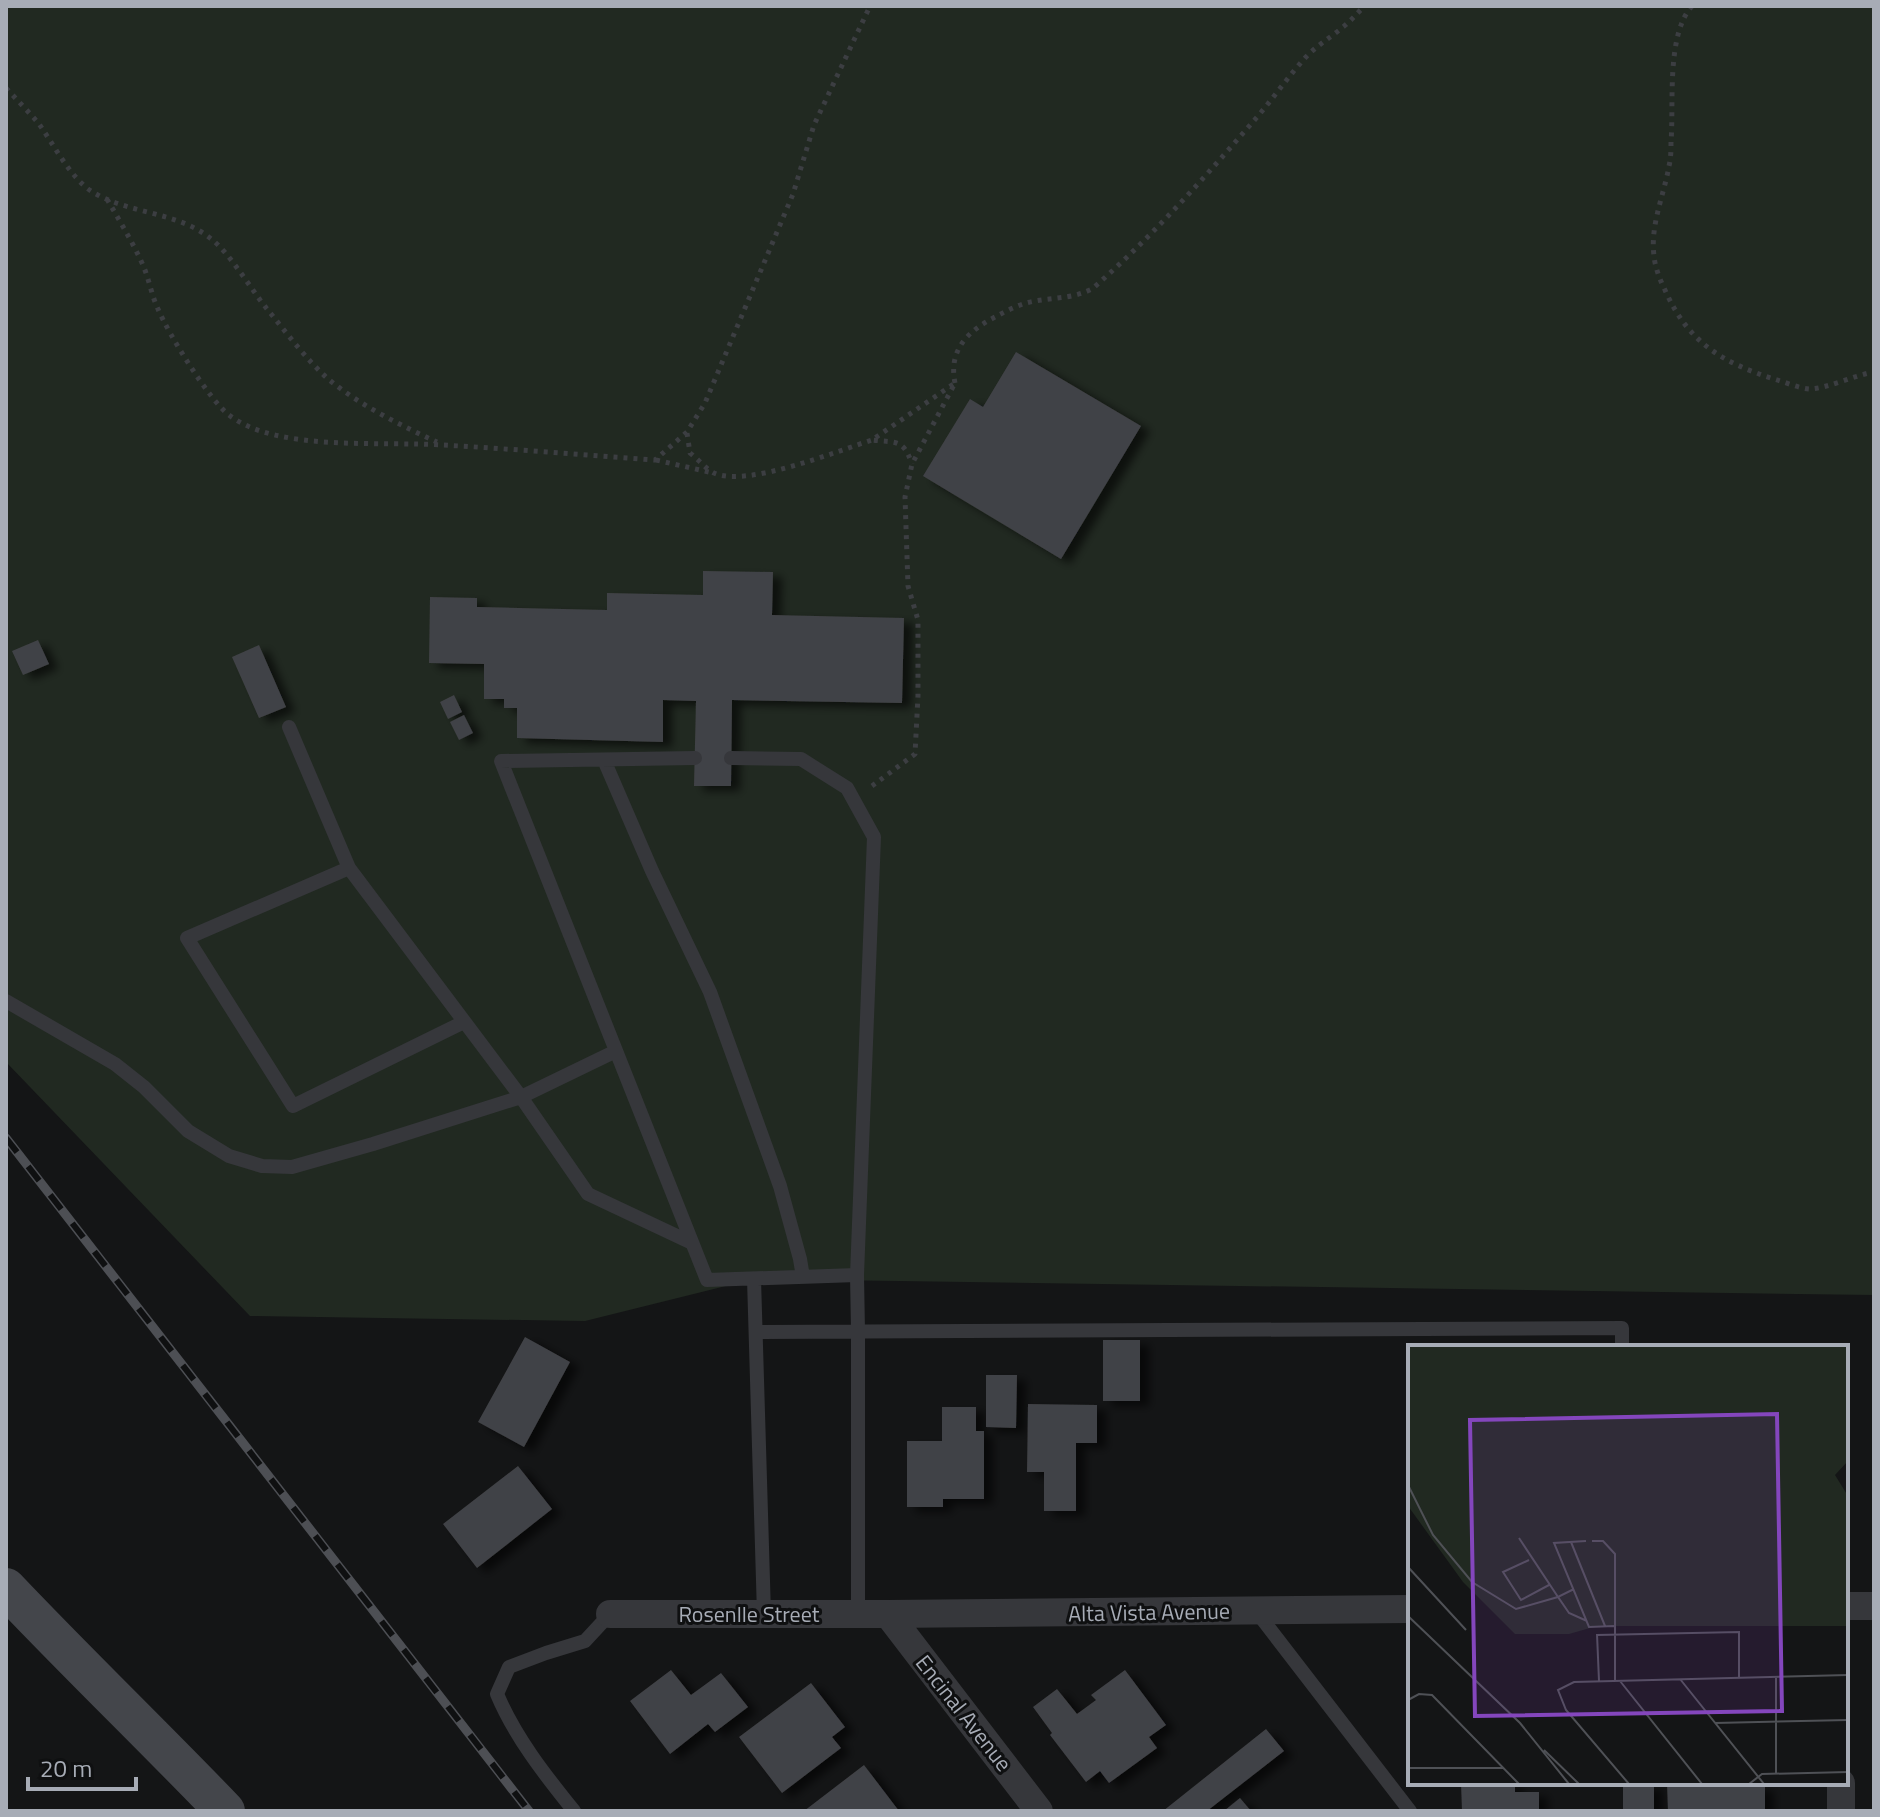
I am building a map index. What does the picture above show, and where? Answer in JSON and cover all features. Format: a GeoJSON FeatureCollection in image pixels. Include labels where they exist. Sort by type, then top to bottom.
{"type":"FeatureCollection","features":[{"type":"Feature","properties":{"kind":"main road"},"geometry":{"type":"LineString","coordinates":[[6,1588],[225,1811]]}},
{"type":"Feature","properties":{"kind":"street"},"geometry":{"type":"LineString","coordinates":[[1848,1606],[1874,1606]]}},
{"type":"Feature","properties":{"kind":"street","name":"Alta Vista Avenue"},"geometry":{"type":"LineString","coordinates":[[888,1614],[1408,1609]]}},
{"type":"Feature","properties":{"kind":"street","name":"Rosenlle Street"},"geometry":{"type":"LineString","coordinates":[[610,1614],[888,1614]]}},
{"type":"Feature","properties":{"kind":"street","name":"Encinal Avenue"},"geometry":{"type":"LineString","coordinates":[[888,1614],[1039,1811]]}},
{"type":"Feature","properties":{"kind":"street"},"geometry":{"type":"LineString","coordinates":[[1841,1785],[1841,1811]]}},
{"type":"Feature","properties":{"kind":"lane"},"geometry":{"type":"LineString","coordinates":[[289,727],[349,868],[521,1097],[588,1194],[692,1243]]}},
{"type":"Feature","properties":{"kind":"lane"},"geometry":{"type":"LineString","coordinates":[[695,758],[501,761],[707,1280],[857,1275]]}},
{"type":"Feature","properties":{"kind":"lane"},"geometry":{"type":"LineString","coordinates":[[731,758],[801,759],[847,788],[874,837],[857,1275],[858,1614]]}},
{"type":"Feature","properties":{"kind":"lane"},"geometry":{"type":"LineString","coordinates":[[604,760],[652,871],[710,992],[780,1186],[803,1277]]}},
{"type":"Feature","properties":{"kind":"lane"},"geometry":{"type":"LineString","coordinates":[[349,868],[187,938],[293,1106],[464,1022]]}},
{"type":"Feature","properties":{"kind":"lane"},"geometry":{"type":"LineString","coordinates":[[6,1001],[115,1064],[144,1087],[188,1131],[229,1156],[262,1166],[292,1167],[521,1097],[616,1051]]}},
{"type":"Feature","properties":{"kind":"lane"},"geometry":{"type":"LineString","coordinates":[[754,1279],[764,1614]]}},
{"type":"Feature","properties":{"kind":"lane"},"geometry":{"type":"LineString","coordinates":[[756,1332],[1622,1328],[1622,1345]]}},
{"type":"Feature","properties":{"kind":"lane"},"geometry":{"type":"LineString","coordinates":[[1255,1611],[1410,1811]]}},
{"type":"Feature","properties":{"kind":"lane"},"geometry":{"type":"LineString","coordinates":[[574,1811],[508,1720],[497,1694],[509,1667],[585,1641],[610,1614]]}},
{"type":"Feature","properties":{"kind":"path"},"geometry":{"type":"LineString","coordinates":[[655,460],[687,432],[705,403],[793,194],[814,125],[870,6]]}},
{"type":"Feature","properties":{"kind":"path"},"geometry":{"type":"LineString","coordinates":[[854,800],[915,754],[918,620],[908,586],[905,497],[912,464],[955,383],[953,366],[965,337],[989,320],[1028,302],[1080,295],[1092,289],[1166,218],[1227,152],[1306,57],[1365,6]]}},
{"type":"Feature","properties":{"kind":"path"},"geometry":{"type":"LineString","coordinates":[[1692,6],[1680,24],[1674,68],[1669,166],[1655,229],[1654,255],[1672,305],[1687,329],[1701,343],[1723,358],[1766,376],[1807,389],[1874,372]]}},
{"type":"Feature","properties":{"kind":"path"},"geometry":{"type":"LineString","coordinates":[[6,88],[37,122],[81,183],[107,199],[191,226],[209,237],[328,379],[404,427],[442,445]]}},
{"type":"Feature","properties":{"kind":"path"},"geometry":{"type":"LineString","coordinates":[[107,199],[137,252],[164,321],[214,400],[228,415],[249,426],[287,438],[655,460],[742,478],[766,474],[872,440],[955,383]]}},
{"type":"Feature","properties":{"kind":"path"},"geometry":{"type":"LineString","coordinates":[[687,432],[690,453],[715,473]]}},
{"type":"Feature","properties":{"kind":"path"},"geometry":{"type":"LineString","coordinates":[[872,440],[900,443],[907,450],[912,464]]}},
{"type":"Feature","properties":{"kind":"shaded area"},"geometry":{"type":"Polygon","coordinates":[[[6,6],[1874,6],[1874,1295],[754,1279],[585,1321],[250,1316],[6,1062],[6,6]]]}},
{"type":"Feature","properties":{"kind":"building"},"geometry":{"type":"Polygon","coordinates":[[[1016,352],[1141,426],[1061,559],[923,476],[970,399],[983,407],[1016,352]]]}},
{"type":"Feature","properties":{"kind":"building"},"geometry":{"type":"Polygon","coordinates":[[[703,571],[773,572],[772,615],[904,618],[902,703],[732,700],[731,786],[694,786],[696,701],[663,700],[663,742],[517,738],[517,708],[504,708],[504,699],[484,699],[484,664],[429,663],[430,597],[477,598],[477,607],[607,610],[607,593],[703,595],[703,571]]]}},
{"type":"Feature","properties":{"kind":"building"},"geometry":{"type":"Polygon","coordinates":[[[38,640],[49,664],[23,675],[12,651],[38,640]]]}},
{"type":"Feature","properties":{"kind":"building"},"geometry":{"type":"Polygon","coordinates":[[[259,645],[286,707],[259,718],[232,657],[259,645]]]}},
{"type":"Feature","properties":{"kind":"building"},"geometry":{"type":"Polygon","coordinates":[[[454,695],[462,712],[448,719],[440,702],[454,695]]]}},
{"type":"Feature","properties":{"kind":"building"},"geometry":{"type":"Polygon","coordinates":[[[464,715],[473,733],[459,740],[450,722],[464,715]]]}},
{"type":"Feature","properties":{"kind":"building"},"geometry":{"type":"Polygon","coordinates":[[[525,1337],[570,1362],[524,1447],[478,1422],[525,1337]]]}},
{"type":"Feature","properties":{"kind":"building"},"geometry":{"type":"Polygon","coordinates":[[[1103,1340],[1140,1340],[1140,1401],[1103,1401],[1103,1340]]]}},
{"type":"Feature","properties":{"kind":"building"},"geometry":{"type":"Polygon","coordinates":[[[986,1375],[1017,1375],[1016,1428],[986,1427],[986,1375]]]}},
{"type":"Feature","properties":{"kind":"building"},"geometry":{"type":"Polygon","coordinates":[[[1028,1404],[1097,1405],[1097,1443],[1076,1443],[1076,1511],[1044,1511],[1044,1472],[1027,1472],[1028,1404]]]}},
{"type":"Feature","properties":{"kind":"building"},"geometry":{"type":"Polygon","coordinates":[[[942,1407],[976,1407],[976,1431],[984,1431],[984,1499],[943,1499],[943,1507],[907,1507],[907,1441],[942,1441],[942,1407]]]}},
{"type":"Feature","properties":{"kind":"building"},"geometry":{"type":"Polygon","coordinates":[[[518,1466],[552,1509],[477,1568],[443,1524],[518,1466]]]}},
{"type":"Feature","properties":{"kind":"building"},"geometry":{"type":"Polygon","coordinates":[[[671,1670],[691,1695],[721,1673],[748,1707],[715,1732],[708,1724],[670,1754],[630,1701],[671,1670]]]}},
{"type":"Feature","properties":{"kind":"building"},"geometry":{"type":"Polygon","coordinates":[[[1125,1670],[1166,1725],[1149,1737],[1157,1748],[1109,1783],[1100,1771],[1086,1782],[1033,1707],[1057,1689],[1077,1714],[1096,1700],[1091,1695],[1125,1670]]]}},
{"type":"Feature","properties":{"kind":"building"},"geometry":{"type":"Polygon","coordinates":[[[811,1683],[845,1727],[832,1737],[841,1748],[782,1793],[739,1737],[811,1683]]]}},
{"type":"Feature","properties":{"kind":"building"},"geometry":{"type":"Polygon","coordinates":[[[1266,1729],[1284,1751],[1207,1811],[1163,1811],[1266,1729]]]}},
{"type":"Feature","properties":{"kind":"building"},"geometry":{"type":"Polygon","coordinates":[[[864,1765],[899,1811],[804,1811],[864,1765]]]}},
{"type":"Feature","properties":{"kind":"building"},"geometry":{"type":"Polygon","coordinates":[[[1461,1785],[1515,1785],[1515,1792],[1539,1792],[1539,1811],[1462,1811],[1461,1785]]]}},
{"type":"Feature","properties":{"kind":"building"},"geometry":{"type":"Polygon","coordinates":[[[1623,1785],[1654,1785],[1654,1811],[1623,1811],[1623,1785]]]}},
{"type":"Feature","properties":{"kind":"building"},"geometry":{"type":"Polygon","coordinates":[[[1667,1785],[1765,1786],[1765,1811],[1668,1811],[1667,1785]]]}},
{"type":"Feature","properties":{"kind":"building"},"geometry":{"type":"Polygon","coordinates":[[[1240,1798],[1251,1811],[1224,1811],[1240,1798]]]}},
{"type":"Feature","properties":{"kind":"railway"},"geometry":{"type":"LineString","coordinates":[[6,1138],[529,1811]]}}]}
